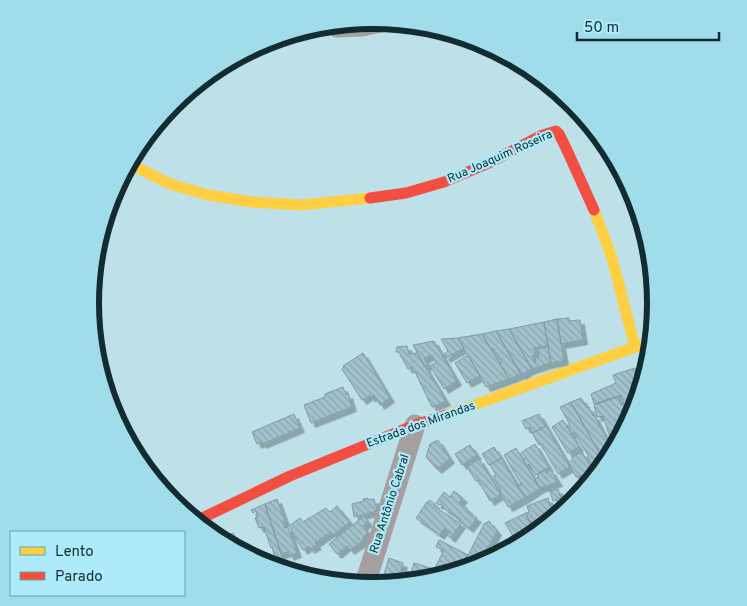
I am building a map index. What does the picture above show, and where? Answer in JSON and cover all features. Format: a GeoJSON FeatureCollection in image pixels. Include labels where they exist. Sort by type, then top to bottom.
{"type":"FeatureCollection","features":[{"type":"Feature","properties":{"kind":"street","name":"Rua Joaquim Roseira"},"geometry":{"type":"LineString","coordinates":[[136,167],[170,184],[208,195],[252,202],[302,205],[406,193],[444,182],[490,162],[540,136],[556,131],[573,161],[608,246],[635,347]]}},
{"type":"Feature","properties":{"kind":"street","name":"Estrada dos Mirandas"},"geometry":{"type":"LineString","coordinates":[[203,518],[290,476],[415,425],[644,344]]}},
{"type":"Feature","properties":{"kind":"street","name":"Rua Antônio Cabral"},"geometry":{"type":"LineString","coordinates":[[367,577],[415,425]]}},
{"type":"Feature","properties":{"kind":"building"},"geometry":{"type":"Polygon","coordinates":[[[569,318],[569,321],[580,320],[583,340],[561,344],[557,319],[569,318]]]}},
{"type":"Feature","properties":{"kind":"building"},"geometry":{"type":"Polygon","coordinates":[[[557,319],[564,361],[551,363],[544,322],[557,319]]]}},
{"type":"Feature","properties":{"kind":"building"},"geometry":{"type":"Polygon","coordinates":[[[544,322],[548,345],[534,348],[536,355],[532,356],[535,362],[535,358],[539,357],[538,349],[548,347],[551,363],[532,369],[509,329],[544,322]]]}},
{"type":"Feature","properties":{"kind":"building"},"geometry":{"type":"Polygon","coordinates":[[[509,329],[532,369],[521,375],[496,331],[509,329]]]}},
{"type":"Feature","properties":{"kind":"building"},"geometry":{"type":"Polygon","coordinates":[[[496,331],[521,374],[509,379],[500,364],[502,362],[482,334],[496,331]]]}},
{"type":"Feature","properties":{"kind":"building"},"geometry":{"type":"Polygon","coordinates":[[[482,334],[509,379],[486,387],[458,338],[482,334]]]}},
{"type":"Feature","properties":{"kind":"building"},"geometry":{"type":"Polygon","coordinates":[[[458,338],[464,348],[446,358],[444,354],[448,351],[441,339],[458,338]]]}},
{"type":"Feature","properties":{"kind":"building"},"geometry":{"type":"Polygon","coordinates":[[[434,341],[457,381],[444,389],[430,366],[436,362],[431,355],[424,359],[428,365],[425,367],[413,345],[434,341]]]}},
{"type":"Feature","properties":{"kind":"building"},"geometry":{"type":"Polygon","coordinates":[[[407,346],[409,354],[417,353],[446,401],[432,407],[415,372],[413,372],[411,367],[408,369],[399,352],[396,352],[397,347],[407,346]]]}},
{"type":"Feature","properties":{"kind":"building"},"geometry":{"type":"Polygon","coordinates":[[[363,353],[390,398],[380,405],[374,395],[371,398],[370,395],[362,400],[342,369],[343,366],[363,353]]]}},
{"type":"Feature","properties":{"kind":"building"},"geometry":{"type":"Polygon","coordinates":[[[468,355],[480,376],[467,383],[455,363],[468,355]]]}},
{"type":"Feature","properties":{"kind":"building"},"geometry":{"type":"Polygon","coordinates":[[[635,368],[637,376],[636,382],[633,383],[634,388],[631,388],[633,392],[627,408],[613,436],[610,437],[603,416],[597,417],[594,405],[618,397],[621,405],[624,404],[621,395],[594,404],[591,394],[616,383],[613,375],[635,368]]]}},
{"type":"Feature","properties":{"kind":"building"},"geometry":{"type":"Polygon","coordinates":[[[343,387],[346,395],[348,394],[352,407],[311,423],[304,405],[325,397],[325,394],[343,387]]]}},
{"type":"Feature","properties":{"kind":"building"},"geometry":{"type":"Polygon","coordinates":[[[581,398],[594,415],[609,443],[601,456],[571,402],[581,398]]]}},
{"type":"Feature","properties":{"kind":"building"},"geometry":{"type":"Polygon","coordinates":[[[571,402],[601,456],[593,467],[574,432],[572,434],[567,426],[570,425],[560,407],[571,402]]]}},
{"type":"Feature","properties":{"kind":"building"},"geometry":{"type":"Polygon","coordinates":[[[294,414],[300,428],[262,444],[261,442],[257,444],[252,432],[294,414]]]}},
{"type":"Feature","properties":{"kind":"building"},"geometry":{"type":"Polygon","coordinates":[[[539,414],[546,426],[533,433],[530,427],[526,429],[522,421],[539,414]]]}},
{"type":"Feature","properties":{"kind":"building"},"geometry":{"type":"Polygon","coordinates":[[[563,420],[579,447],[568,453],[552,427],[563,420]]]}},
{"type":"Feature","properties":{"kind":"building"},"geometry":{"type":"Polygon","coordinates":[[[546,426],[570,467],[558,474],[541,444],[539,445],[532,433],[546,426]]]}},
{"type":"Feature","properties":{"kind":"building"},"geometry":{"type":"Polygon","coordinates":[[[438,440],[450,459],[437,469],[426,457],[430,444],[438,440]]]}},
{"type":"Feature","properties":{"kind":"building"},"geometry":{"type":"Polygon","coordinates":[[[535,444],[549,467],[536,475],[529,464],[527,466],[523,460],[526,458],[522,452],[535,444]]]}},
{"type":"Feature","properties":{"kind":"building"},"geometry":{"type":"Polygon","coordinates":[[[470,445],[477,455],[462,465],[455,454],[470,445]]]}},
{"type":"Feature","properties":{"kind":"building"},"geometry":{"type":"Polygon","coordinates":[[[494,447],[501,458],[489,465],[482,454],[494,447]]]}},
{"type":"Feature","properties":{"kind":"building"},"geometry":{"type":"Polygon","coordinates":[[[516,448],[540,488],[525,498],[518,486],[521,484],[504,455],[516,448]]]}},
{"type":"Feature","properties":{"kind":"building"},"geometry":{"type":"Polygon","coordinates":[[[582,452],[592,469],[588,474],[576,477],[568,463],[573,459],[572,457],[582,452]]]}},
{"type":"Feature","properties":{"kind":"building"},"geometry":{"type":"Polygon","coordinates":[[[501,458],[525,498],[508,507],[499,491],[501,490],[493,476],[496,475],[490,465],[501,458]]]}},
{"type":"Feature","properties":{"kind":"building"},"geometry":{"type":"Polygon","coordinates":[[[479,459],[501,494],[490,501],[478,480],[476,481],[467,467],[479,459]]]}},
{"type":"Feature","properties":{"kind":"building"},"geometry":{"type":"Polygon","coordinates":[[[545,470],[546,473],[551,470],[558,482],[540,488],[534,479],[539,477],[537,474],[545,470]]]}},
{"type":"Feature","properties":{"kind":"building"},"geometry":{"type":"Polygon","coordinates":[[[558,489],[561,498],[553,501],[550,491],[558,489]]]}},
{"type":"Feature","properties":{"kind":"building"},"geometry":{"type":"Polygon","coordinates":[[[454,491],[463,498],[459,503],[477,518],[469,528],[459,521],[460,519],[436,503],[444,492],[450,497],[454,491]]]}},
{"type":"Feature","properties":{"kind":"building"},"geometry":{"type":"Polygon","coordinates":[[[368,498],[368,500],[374,499],[377,511],[354,517],[352,504],[368,498]]]}},
{"type":"Feature","properties":{"kind":"building"},"geometry":{"type":"Polygon","coordinates":[[[548,498],[552,511],[534,526],[532,521],[529,521],[526,513],[529,512],[527,506],[548,498]]]}},
{"type":"Feature","properties":{"kind":"building"},"geometry":{"type":"Polygon","coordinates":[[[277,499],[285,521],[283,522],[285,528],[288,527],[297,553],[289,556],[288,552],[281,554],[265,504],[277,499]]]}},
{"type":"Feature","properties":{"kind":"building"},"geometry":{"type":"Polygon","coordinates":[[[430,500],[435,504],[434,506],[461,524],[451,538],[447,535],[449,531],[445,528],[440,535],[416,518],[430,500]]]}},
{"type":"Feature","properties":{"kind":"building"},"geometry":{"type":"Polygon","coordinates":[[[265,504],[284,562],[275,559],[264,527],[259,528],[255,518],[258,517],[256,511],[253,513],[251,510],[265,504]]]}},
{"type":"Feature","properties":{"kind":"building"},"geometry":{"type":"Polygon","coordinates":[[[337,506],[350,522],[333,535],[331,532],[315,543],[317,545],[310,549],[309,546],[303,550],[289,526],[300,518],[303,522],[326,508],[330,512],[337,506]]]}},
{"type":"Feature","properties":{"kind":"building"},"geometry":{"type":"Polygon","coordinates":[[[526,513],[531,528],[515,539],[505,523],[526,513]]]}},
{"type":"Feature","properties":{"kind":"building"},"geometry":{"type":"Polygon","coordinates":[[[364,516],[368,522],[363,526],[368,533],[362,539],[363,541],[350,550],[347,546],[337,554],[329,544],[364,516]]]}},
{"type":"Feature","properties":{"kind":"building"},"geometry":{"type":"Polygon","coordinates":[[[489,521],[497,531],[485,553],[465,562],[484,524],[489,521]]]}},
{"type":"Feature","properties":{"kind":"building"},"geometry":{"type":"Polygon","coordinates":[[[233,533],[238,542],[236,541],[228,536],[233,533]]]}},
{"type":"Feature","properties":{"kind":"building"},"geometry":{"type":"Polygon","coordinates":[[[439,540],[468,555],[465,562],[439,569],[435,568],[444,550],[436,547],[439,540]]]}},
{"type":"Feature","properties":{"kind":"building"},"geometry":{"type":"Polygon","coordinates":[[[389,558],[403,563],[399,576],[383,577],[389,558]]]}},
{"type":"Feature","properties":{"kind":"building"},"geometry":{"type":"Polygon","coordinates":[[[414,563],[436,570],[405,575],[406,571],[411,573],[414,563]]]}},
{"type":"Feature","properties":{"kind":"traffic: slow"},"geometry":{"type":"LineString","coordinates":[[136,167],[170,184],[208,195],[252,202],[302,205],[370,198]]}},
{"type":"Feature","properties":{"kind":"traffic: slow"},"geometry":{"type":"LineString","coordinates":[[594,210],[612,258],[635,347]]}},
{"type":"Feature","properties":{"kind":"traffic: slow"},"geometry":{"type":"LineString","coordinates":[[446,415],[644,344]]}},
{"type":"Feature","properties":{"kind":"traffic: jam"},"geometry":{"type":"LineString","coordinates":[[370,198],[406,193],[444,182],[491,162],[540,136],[556,131],[566,148],[594,210]]}},
{"type":"Feature","properties":{"kind":"traffic: jam"},"geometry":{"type":"LineString","coordinates":[[203,518],[290,476],[415,425],[446,415]]}}]}
